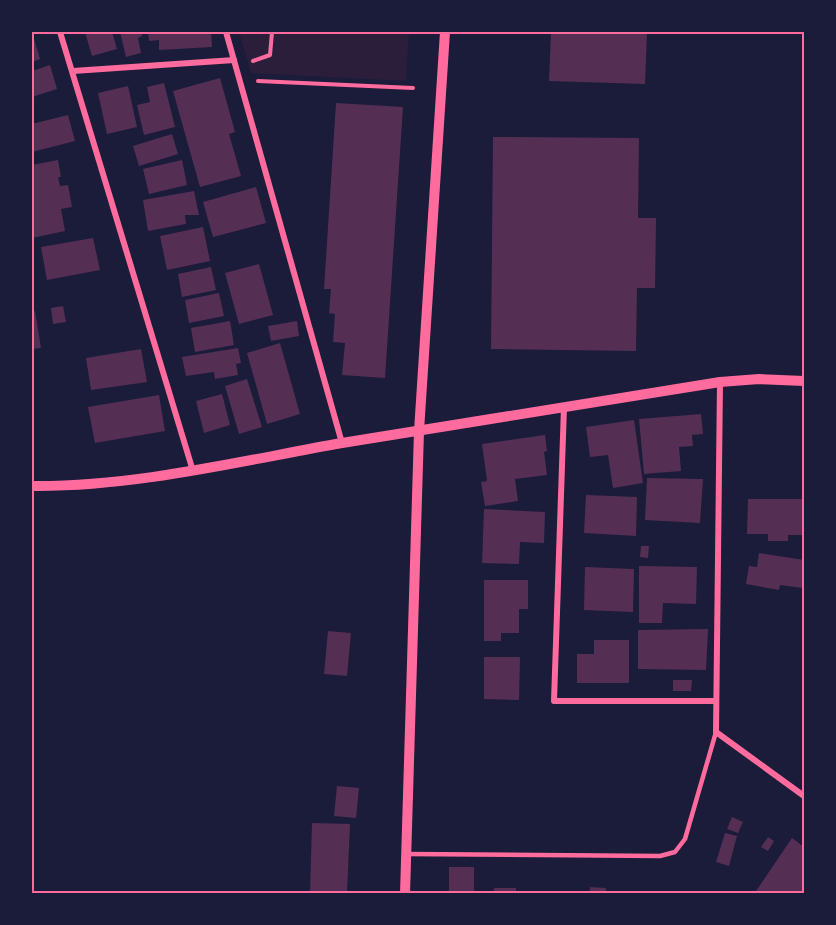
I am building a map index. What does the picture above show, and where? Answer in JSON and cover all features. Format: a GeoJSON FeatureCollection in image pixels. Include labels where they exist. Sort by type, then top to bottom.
{"type":"FeatureCollection","features":[{"type":"Feature","properties":{"kind":"street"},"geometry":{"type":"LineString","coordinates":[[60,32],[194,471]]}},
{"type":"Feature","properties":{"kind":"street"},"geometry":{"type":"LineString","coordinates":[[226,32],[342,443]]}},
{"type":"Feature","properties":{"kind":"street"},"geometry":{"type":"LineString","coordinates":[[405,894],[419,431],[445,32]]}},
{"type":"Feature","properties":{"kind":"street"},"geometry":{"type":"LineString","coordinates":[[73,71],[234,64]]}},
{"type":"Feature","properties":{"kind":"street"},"geometry":{"type":"LineString","coordinates":[[32,486],[63,486],[194,471],[342,443],[720,382],[759,379],[804,381]]}},
{"type":"Feature","properties":{"kind":"street"},"geometry":{"type":"LineString","coordinates":[[720,382],[716,732],[804,796]]}},
{"type":"Feature","properties":{"kind":"street"},"geometry":{"type":"LineString","coordinates":[[564,407],[554,701],[716,701]]}},
{"type":"Feature","properties":{"kind":"lane"},"geometry":{"type":"LineString","coordinates":[[406,854],[660,856],[675,852],[685,839],[716,732]]}},
{"type":"Feature","properties":{"kind":"path"},"geometry":{"type":"LineString","coordinates":[[234,64],[270,55],[272,32]]}},
{"type":"Feature","properties":{"kind":"path"},"geometry":{"type":"LineString","coordinates":[[239,80],[413,88]]}},
{"type":"Feature","properties":{"kind":"shaded area"},"geometry":{"type":"Polygon","coordinates":[[[239,32],[409,32],[406,81],[251,73],[239,32]]]}},
{"type":"Feature","properties":{"kind":"building"},"geometry":{"type":"Polygon","coordinates":[[[32,32],[40,59],[32,62],[32,32]]]}},
{"type":"Feature","properties":{"kind":"building"},"geometry":{"type":"Polygon","coordinates":[[[85,32],[112,32],[117,49],[92,56],[85,32]]]}},
{"type":"Feature","properties":{"kind":"building"},"geometry":{"type":"Polygon","coordinates":[[[120,32],[141,32],[142,36],[138,38],[141,53],[126,57],[120,32]]]}},
{"type":"Feature","properties":{"kind":"building"},"geometry":{"type":"Polygon","coordinates":[[[148,32],[211,32],[212,47],[159,50],[159,40],[149,41],[148,32]]]}},
{"type":"Feature","properties":{"kind":"building"},"geometry":{"type":"Polygon","coordinates":[[[551,32],[647,32],[645,84],[549,81],[551,32]]]}},
{"type":"Feature","properties":{"kind":"building"},"geometry":{"type":"Polygon","coordinates":[[[50,65],[57,89],[32,97],[32,71],[50,65]]]}},
{"type":"Feature","properties":{"kind":"building"},"geometry":{"type":"Polygon","coordinates":[[[220,78],[235,132],[229,134],[241,176],[200,187],[173,91],[220,78]]]}},
{"type":"Feature","properties":{"kind":"building"},"geometry":{"type":"Polygon","coordinates":[[[164,83],[175,127],[144,135],[137,105],[150,102],[147,87],[164,83]]]}},
{"type":"Feature","properties":{"kind":"building"},"geometry":{"type":"Polygon","coordinates":[[[128,86],[137,127],[107,134],[98,93],[128,86]]]}},
{"type":"Feature","properties":{"kind":"building"},"geometry":{"type":"Polygon","coordinates":[[[336,103],[403,107],[385,378],[342,375],[345,343],[333,342],[335,314],[329,313],[331,289],[324,289],[336,103]]]}},
{"type":"Feature","properties":{"kind":"building"},"geometry":{"type":"Polygon","coordinates":[[[68,115],[75,141],[32,152],[32,124],[68,115]]]}},
{"type":"Feature","properties":{"kind":"building"},"geometry":{"type":"Polygon","coordinates":[[[172,134],[178,154],[139,166],[133,146],[172,134]]]}},
{"type":"Feature","properties":{"kind":"building"},"geometry":{"type":"Polygon","coordinates":[[[493,137],[639,138],[638,218],[656,218],[655,288],[637,288],[636,351],[491,349],[493,137]]]}},
{"type":"Feature","properties":{"kind":"building"},"geometry":{"type":"Polygon","coordinates":[[[58,160],[60,186],[68,185],[72,207],[61,209],[65,231],[32,238],[32,165],[58,160]]]}},
{"type":"Feature","properties":{"kind":"building"},"geometry":{"type":"Polygon","coordinates":[[[182,160],[187,185],[149,194],[143,169],[182,160]]]}},
{"type":"Feature","properties":{"kind":"building"},"geometry":{"type":"Polygon","coordinates":[[[256,187],[266,223],[213,237],[203,202],[256,187]]]}},
{"type":"Feature","properties":{"kind":"building"},"geometry":{"type":"Polygon","coordinates":[[[194,191],[199,215],[185,215],[186,224],[148,231],[143,200],[194,191]]]}},
{"type":"Feature","properties":{"kind":"building"},"geometry":{"type":"Polygon","coordinates":[[[203,227],[210,261],[167,270],[160,236],[203,227]]]}},
{"type":"Feature","properties":{"kind":"building"},"geometry":{"type":"Polygon","coordinates":[[[93,238],[100,270],[47,280],[41,247],[93,238]]]}},
{"type":"Feature","properties":{"kind":"building"},"geometry":{"type":"Polygon","coordinates":[[[259,264],[273,315],[239,324],[225,273],[259,264]]]}},
{"type":"Feature","properties":{"kind":"building"},"geometry":{"type":"Polygon","coordinates":[[[211,267],[216,290],[182,297],[178,274],[211,267]]]}},
{"type":"Feature","properties":{"kind":"building"},"geometry":{"type":"Polygon","coordinates":[[[219,293],[224,316],[189,323],[185,300],[219,293]]]}},
{"type":"Feature","properties":{"kind":"building"},"geometry":{"type":"Polygon","coordinates":[[[63,306],[66,322],[53,324],[51,308],[63,306]]]}},
{"type":"Feature","properties":{"kind":"building"},"geometry":{"type":"Polygon","coordinates":[[[35,311],[41,348],[32,349],[32,312],[35,311]]]}},
{"type":"Feature","properties":{"kind":"building"},"geometry":{"type":"Polygon","coordinates":[[[230,321],[234,345],[195,352],[191,328],[230,321]]]}},
{"type":"Feature","properties":{"kind":"building"},"geometry":{"type":"Polygon","coordinates":[[[297,321],[299,336],[271,341],[268,326],[297,321]]]}},
{"type":"Feature","properties":{"kind":"building"},"geometry":{"type":"Polygon","coordinates":[[[280,343],[300,414],[267,424],[247,353],[280,343]]]}},
{"type":"Feature","properties":{"kind":"building"},"geometry":{"type":"Polygon","coordinates":[[[238,348],[241,363],[236,364],[238,375],[215,379],[214,372],[186,376],[182,357],[238,348]]]}},
{"type":"Feature","properties":{"kind":"building"},"geometry":{"type":"Polygon","coordinates":[[[141,349],[147,382],[91,390],[86,358],[141,349]]]}},
{"type":"Feature","properties":{"kind":"building"},"geometry":{"type":"Polygon","coordinates":[[[247,379],[262,427],[239,434],[225,386],[247,379]]]}},
{"type":"Feature","properties":{"kind":"building"},"geometry":{"type":"Polygon","coordinates":[[[222,394],[230,425],[204,433],[196,401],[222,394]]]}},
{"type":"Feature","properties":{"kind":"building"},"geometry":{"type":"Polygon","coordinates":[[[159,395],[165,431],[95,443],[88,407],[159,395]]]}},
{"type":"Feature","properties":{"kind":"building"},"geometry":{"type":"Polygon","coordinates":[[[701,414],[703,434],[692,435],[693,446],[679,447],[681,471],[644,474],[639,419],[701,414]]]}},
{"type":"Feature","properties":{"kind":"building"},"geometry":{"type":"Polygon","coordinates":[[[634,420],[643,483],[613,488],[608,455],[590,457],[586,427],[634,420]]]}},
{"type":"Feature","properties":{"kind":"building"},"geometry":{"type":"Polygon","coordinates":[[[545,435],[547,451],[544,452],[547,475],[515,479],[518,501],[485,506],[481,482],[487,481],[482,444],[545,435]]]}},
{"type":"Feature","properties":{"kind":"building"},"geometry":{"type":"Polygon","coordinates":[[[647,478],[703,479],[700,523],[645,520],[647,478]]]}},
{"type":"Feature","properties":{"kind":"building"},"geometry":{"type":"Polygon","coordinates":[[[586,495],[637,497],[636,536],[584,533],[586,495]]]}},
{"type":"Feature","properties":{"kind":"building"},"geometry":{"type":"Polygon","coordinates":[[[748,499],[804,499],[804,535],[788,535],[788,541],[768,541],[768,534],[747,534],[748,499]]]}},
{"type":"Feature","properties":{"kind":"building"},"geometry":{"type":"Polygon","coordinates":[[[484,509],[545,512],[544,543],[520,542],[519,564],[482,563],[484,509]]]}},
{"type":"Feature","properties":{"kind":"building"},"geometry":{"type":"Polygon","coordinates":[[[641,546],[649,546],[648,558],[640,557],[641,546]]]}},
{"type":"Feature","properties":{"kind":"building"},"geometry":{"type":"Polygon","coordinates":[[[759,553],[804,560],[803,588],[780,585],[779,590],[746,584],[749,566],[757,567],[759,553]]]}},
{"type":"Feature","properties":{"kind":"building"},"geometry":{"type":"Polygon","coordinates":[[[639,566],[697,567],[696,604],[663,603],[662,623],[639,623],[639,566]]]}},
{"type":"Feature","properties":{"kind":"building"},"geometry":{"type":"Polygon","coordinates":[[[585,567],[634,569],[633,612],[584,610],[585,567]]]}},
{"type":"Feature","properties":{"kind":"building"},"geometry":{"type":"Polygon","coordinates":[[[484,580],[528,580],[528,609],[519,609],[519,633],[501,633],[501,641],[484,641],[484,580]]]}},
{"type":"Feature","properties":{"kind":"building"},"geometry":{"type":"Polygon","coordinates":[[[708,629],[706,670],[638,669],[638,630],[708,629]]]}},
{"type":"Feature","properties":{"kind":"building"},"geometry":{"type":"Polygon","coordinates":[[[328,631],[351,633],[347,676],[324,674],[328,631]]]}},
{"type":"Feature","properties":{"kind":"building"},"geometry":{"type":"Polygon","coordinates":[[[594,640],[629,640],[629,683],[577,683],[577,654],[594,654],[594,640]]]}},
{"type":"Feature","properties":{"kind":"building"},"geometry":{"type":"Polygon","coordinates":[[[484,657],[520,657],[519,700],[484,699],[484,657]]]}},
{"type":"Feature","properties":{"kind":"building"},"geometry":{"type":"Polygon","coordinates":[[[673,680],[692,680],[691,691],[673,691],[673,680]]]}},
{"type":"Feature","properties":{"kind":"building"},"geometry":{"type":"Polygon","coordinates":[[[337,786],[359,788],[356,818],[334,816],[337,786]]]}},
{"type":"Feature","properties":{"kind":"building"},"geometry":{"type":"Polygon","coordinates":[[[732,817],[743,822],[738,833],[727,829],[732,817]]]}},
{"type":"Feature","properties":{"kind":"building"},"geometry":{"type":"Polygon","coordinates":[[[312,823],[350,824],[347,894],[310,894],[312,823]]]}},
{"type":"Feature","properties":{"kind":"building"},"geometry":{"type":"Polygon","coordinates":[[[725,833],[737,836],[729,866],[716,862],[725,833]]]}},
{"type":"Feature","properties":{"kind":"building"},"geometry":{"type":"Polygon","coordinates":[[[768,837],[774,841],[768,851],[761,847],[768,837]]]}},
{"type":"Feature","properties":{"kind":"building"},"geometry":{"type":"Polygon","coordinates":[[[792,838],[804,847],[804,894],[754,894],[792,838]]]}},
{"type":"Feature","properties":{"kind":"building"},"geometry":{"type":"Polygon","coordinates":[[[449,867],[474,867],[474,894],[449,894],[449,867]]]}},
{"type":"Feature","properties":{"kind":"building"},"geometry":{"type":"Polygon","coordinates":[[[590,887],[606,888],[606,894],[590,894],[590,887]]]}},
{"type":"Feature","properties":{"kind":"building"},"geometry":{"type":"Polygon","coordinates":[[[494,888],[516,888],[516,894],[494,894],[494,888]]]}}]}
